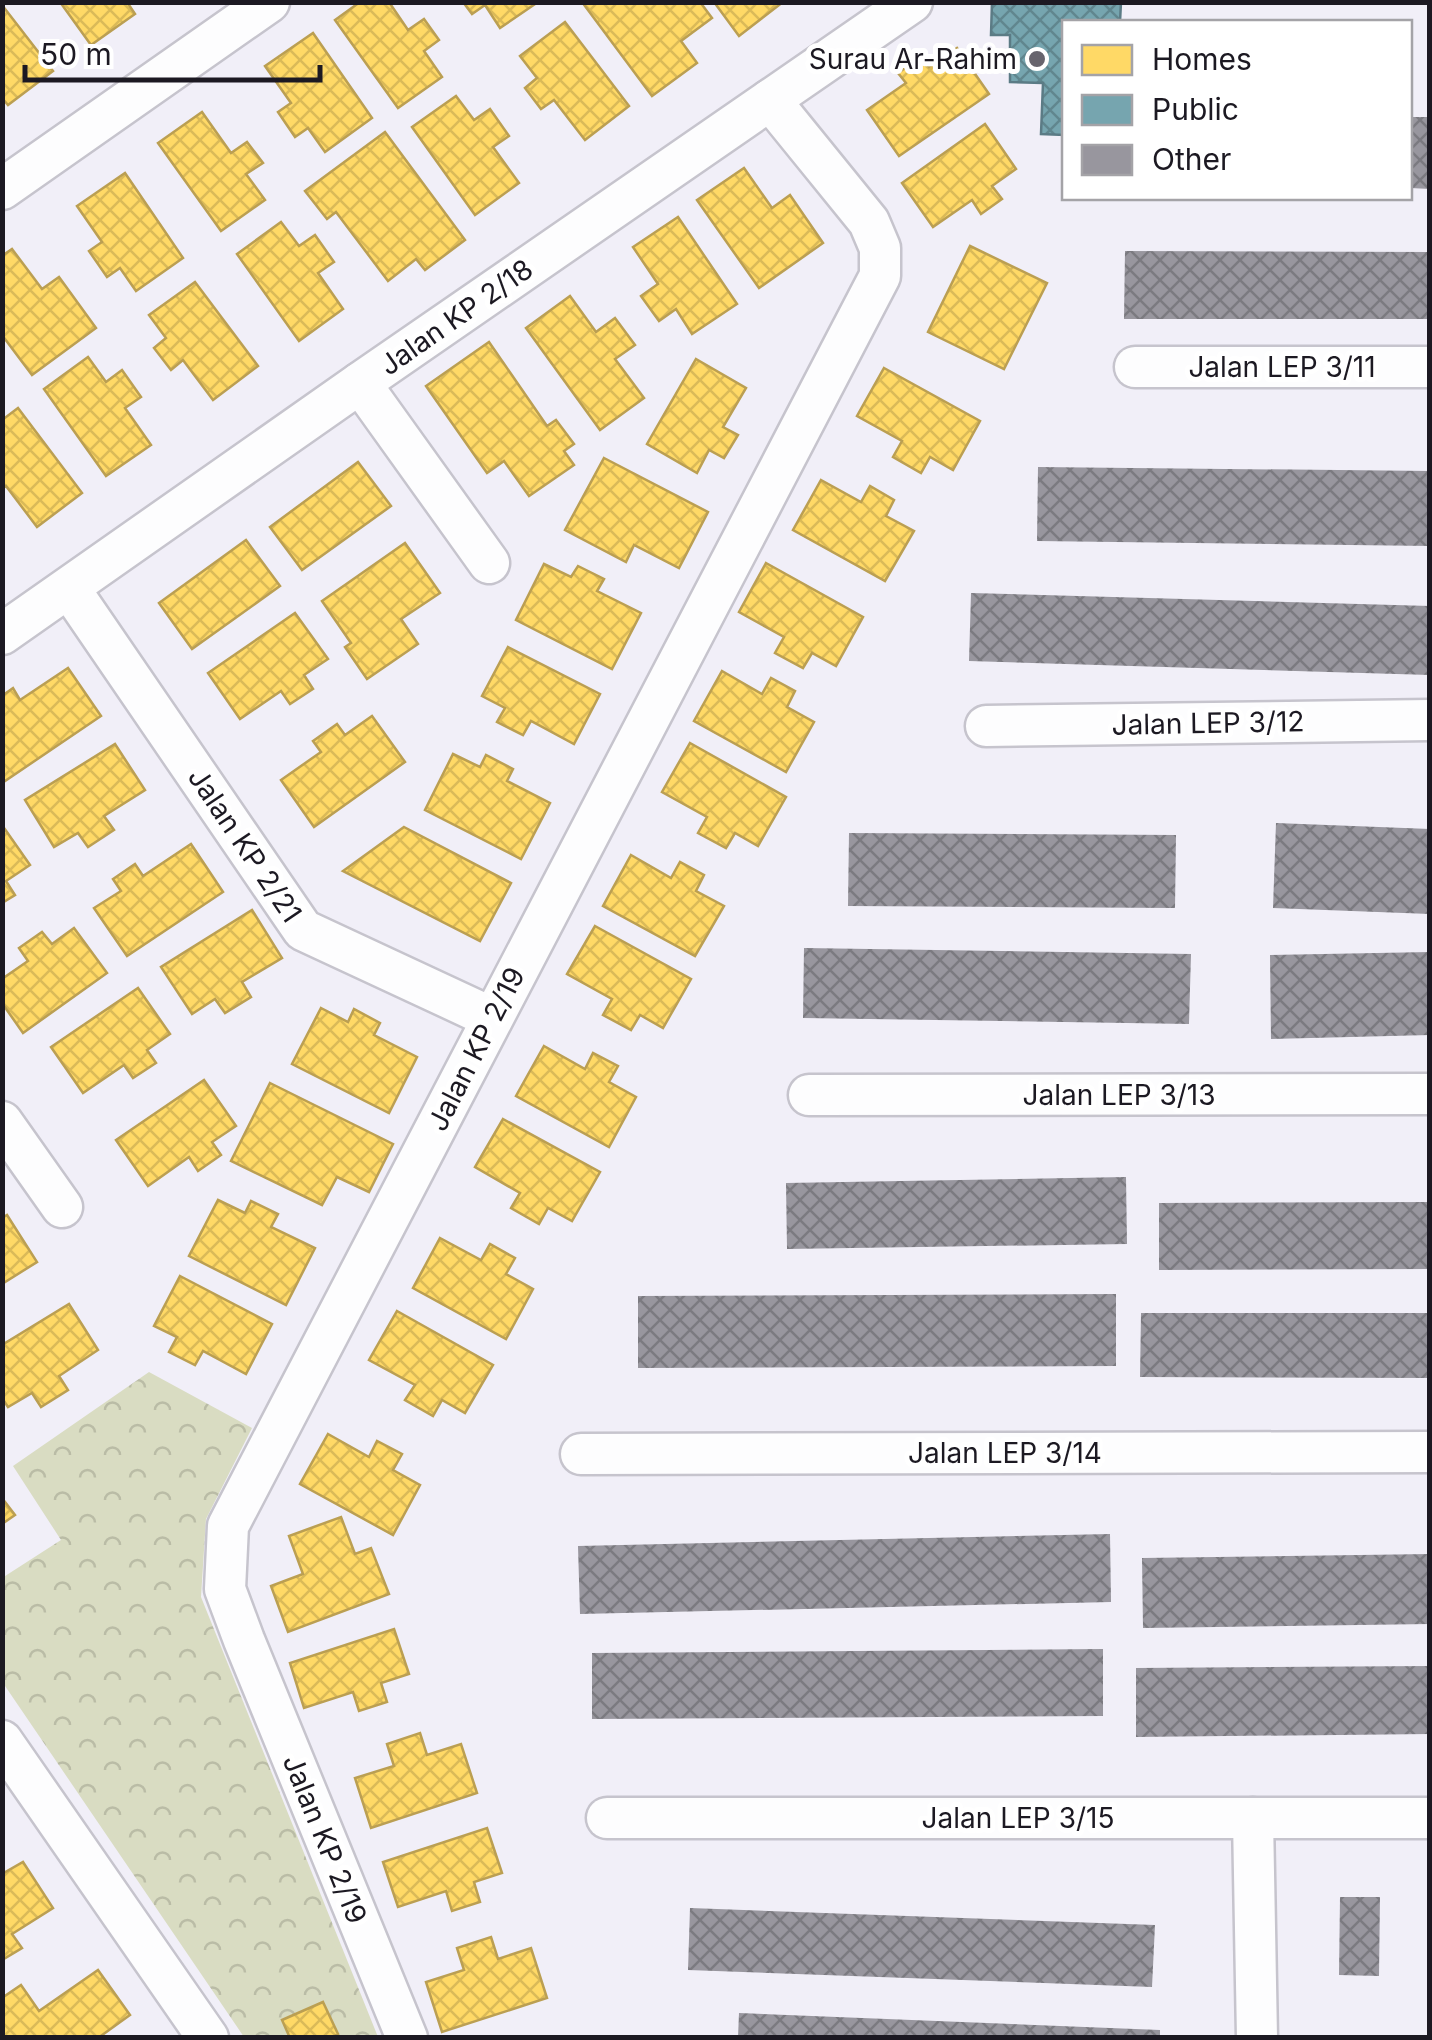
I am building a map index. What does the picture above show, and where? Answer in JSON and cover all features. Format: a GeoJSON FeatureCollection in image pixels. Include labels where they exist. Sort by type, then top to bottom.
{"type":"FeatureCollection","features":[{"type":"Feature","properties":{"kind":"street"},"geometry":{"type":"LineString","coordinates":[[2,190],[268,2]]}},
{"type":"Feature","properties":{"kind":"street","name":"Jalan KP 2/18"},"geometry":{"type":"LineString","coordinates":[[2,634],[912,2]]}},
{"type":"Feature","properties":{"kind":"street","name":"Jalan KP 2/19"},"geometry":{"type":"LineString","coordinates":[[408,2038],[225,1589],[228,1526],[880,276],[880,248],[868,222],[770,100]]}},
{"type":"Feature","properties":{"kind":"street","name":"Jalan LEP 3/11"},"geometry":{"type":"LineString","coordinates":[[1135,367],[1430,367]]}},
{"type":"Feature","properties":{"kind":"street"},"geometry":{"type":"LineString","coordinates":[[360,383],[489,563]]}},
{"type":"Feature","properties":{"kind":"street","name":"Jalan KP 2/21"},"geometry":{"type":"LineString","coordinates":[[69,588],[303,930],[492,1018]]}},
{"type":"Feature","properties":{"kind":"street","name":"Jalan LEP 3/12"},"geometry":{"type":"LineString","coordinates":[[986,726],[1430,720]]}},
{"type":"Feature","properties":{"kind":"street","name":"Jalan LEP 3/13"},"geometry":{"type":"LineString","coordinates":[[809,1096],[1430,1094]]}},
{"type":"Feature","properties":{"kind":"street"},"geometry":{"type":"LineString","coordinates":[[2,1122],[62,1207]]}},
{"type":"Feature","properties":{"kind":"street","name":"Jalan LEP 3/14"},"geometry":{"type":"LineString","coordinates":[[581,1454],[1430,1452]]}},
{"type":"Feature","properties":{"kind":"street"},"geometry":{"type":"LineString","coordinates":[[2,1741],[208,2038]]}},
{"type":"Feature","properties":{"kind":"street","name":"Jalan LEP 3/15"},"geometry":{"type":"LineString","coordinates":[[607,1818],[1430,1818]]}},
{"type":"Feature","properties":{"kind":"street"},"geometry":{"type":"LineString","coordinates":[[1253,1818],[1256,2038]]}},
{"type":"Feature","properties":{"kind":"green space"},"geometry":{"type":"Polygon","coordinates":[[[149,1372],[252,1428],[206,1519],[201,1597],[378,2037],[244,2037],[3,1683],[2,1578],[61,1540],[13,1466],[149,1372]]]}},
{"type":"Feature","properties":{"kind":"building: Homes"},"geometry":{"type":"Polygon","coordinates":[[[60,2],[127,2],[135,14],[91,45],[60,2]]]}},
{"type":"Feature","properties":{"kind":"building: Homes"},"geometry":{"type":"Polygon","coordinates":[[[360,2],[389,2],[408,30],[424,19],[439,40],[424,51],[442,77],[398,108],[335,20],[360,2]]]}},
{"type":"Feature","properties":{"kind":"building: Homes"},"geometry":{"type":"Polygon","coordinates":[[[463,2],[538,2],[500,28],[485,5],[472,14],[463,2]]]}},
{"type":"Feature","properties":{"kind":"building: Homes"},"geometry":{"type":"Polygon","coordinates":[[[582,2],[700,2],[712,18],[681,41],[697,63],[652,96],[582,2]]]}},
{"type":"Feature","properties":{"kind":"building: Homes"},"geometry":{"type":"Polygon","coordinates":[[[714,2],[783,2],[739,36],[714,2]]]}},
{"type":"Feature","properties":{"kind":"building: Homes"},"geometry":{"type":"Polygon","coordinates":[[[2,5],[53,71],[8,105],[2,98],[2,5]]]}},
{"type":"Feature","properties":{"kind":"building: Homes"},"geometry":{"type":"Polygon","coordinates":[[[565,22],[629,106],[585,140],[554,100],[541,109],[525,88],[537,78],[520,56],[565,22]]]}},
{"type":"Feature","properties":{"kind":"building: Homes"},"geometry":{"type":"Polygon","coordinates":[[[313,33],[372,118],[325,152],[308,128],[295,137],[278,112],[291,103],[265,66],[313,33]]]}},
{"type":"Feature","properties":{"kind":"building: Homes"},"geometry":{"type":"Polygon","coordinates":[[[957,48],[989,94],[899,156],[867,110],[906,83],[898,73],[921,57],[929,67],[957,48]]]}},
{"type":"Feature","properties":{"kind":"building: Homes"},"geometry":{"type":"Polygon","coordinates":[[[456,96],[474,120],[490,109],[509,136],[493,147],[519,183],[475,215],[412,127],[456,96]]]}},
{"type":"Feature","properties":{"kind":"building: Homes"},"geometry":{"type":"Polygon","coordinates":[[[202,112],[231,153],[247,142],[263,163],[246,174],[265,200],[221,231],[158,143],[202,112]]]}},
{"type":"Feature","properties":{"kind":"building: Homes"},"geometry":{"type":"Polygon","coordinates":[[[985,124],[1016,169],[992,186],[1002,199],[981,214],[972,200],[933,227],[902,183],[985,124]]]}},
{"type":"Feature","properties":{"kind":"building: Homes"},"geometry":{"type":"Polygon","coordinates":[[[385,132],[465,240],[425,270],[416,259],[388,281],[336,212],[327,219],[305,191],[385,132]]]}},
{"type":"Feature","properties":{"kind":"building: Homes"},"geometry":{"type":"Polygon","coordinates":[[[744,168],[772,208],[790,195],[823,243],[759,288],[697,200],[744,168]]]}},
{"type":"Feature","properties":{"kind":"building: Homes"},"geometry":{"type":"Polygon","coordinates":[[[125,173],[183,258],[136,291],[120,268],[107,277],[89,251],[102,242],[77,206],[125,173]]]}},
{"type":"Feature","properties":{"kind":"building: Homes"},"geometry":{"type":"Polygon","coordinates":[[[678,217],[737,304],[692,334],[676,309],[659,321],[641,296],[658,284],[633,247],[678,217]]]}},
{"type":"Feature","properties":{"kind":"building: Homes"},"geometry":{"type":"Polygon","coordinates":[[[281,222],[299,246],[315,235],[334,262],[318,273],[343,309],[299,341],[237,254],[281,222]]]}},
{"type":"Feature","properties":{"kind":"building: Homes"},"geometry":{"type":"Polygon","coordinates":[[[970,246],[1047,283],[1004,369],[928,332],[970,246]]]}},
{"type":"Feature","properties":{"kind":"building: Homes"},"geometry":{"type":"Polygon","coordinates":[[[12,249],[42,289],[59,277],[96,328],[32,375],[2,335],[2,256],[12,249]]]}},
{"type":"Feature","properties":{"kind":"building: Homes"},"geometry":{"type":"Polygon","coordinates":[[[195,282],[258,366],[213,400],[183,360],[171,370],[154,348],[166,338],[149,315],[195,282]]]}},
{"type":"Feature","properties":{"kind":"building: Homes"},"geometry":{"type":"Polygon","coordinates":[[[570,296],[596,332],[615,318],[635,345],[615,359],[644,398],[600,430],[526,328],[570,296]]]}},
{"type":"Feature","properties":{"kind":"building: Homes"},"geometry":{"type":"Polygon","coordinates":[[[489,342],[547,426],[556,420],[574,444],[564,451],[574,465],[529,496],[504,461],[487,473],[426,386],[489,342]]]}},
{"type":"Feature","properties":{"kind":"building: Homes"},"geometry":{"type":"Polygon","coordinates":[[[88,357],[106,382],[122,370],[141,397],[125,408],[151,445],[106,476],[44,389],[88,357]]]}},
{"type":"Feature","properties":{"kind":"building: Homes"},"geometry":{"type":"Polygon","coordinates":[[[696,359],[746,388],[723,427],[738,435],[724,458],[709,450],[697,473],[647,444],[696,359]]]}},
{"type":"Feature","properties":{"kind":"building: Homes"},"geometry":{"type":"Polygon","coordinates":[[[884,368],[980,421],[953,470],[930,457],[921,473],[893,457],[902,441],[857,416],[884,368]]]}},
{"type":"Feature","properties":{"kind":"building: Homes"},"geometry":{"type":"Polygon","coordinates":[[[18,408],[82,493],[37,527],[6,486],[2,489],[2,420],[18,408]]]}},
{"type":"Feature","properties":{"kind":"building: Homes"},"geometry":{"type":"Polygon","coordinates":[[[604,458],[708,512],[679,568],[634,545],[626,562],[565,530],[604,458]]]}},
{"type":"Feature","properties":{"kind":"building: Homes"},"geometry":{"type":"Polygon","coordinates":[[[358,462],[391,506],[302,570],[270,527],[358,462]]]}},
{"type":"Feature","properties":{"kind":"building: Homes"},"geometry":{"type":"Polygon","coordinates":[[[821,480],[861,502],[870,486],[894,500],[886,516],[914,531],[885,581],[793,530],[821,480]]]}},
{"type":"Feature","properties":{"kind":"building: Homes"},"geometry":{"type":"Polygon","coordinates":[[[246,540],[280,586],[192,649],[159,603],[246,540]]]}},
{"type":"Feature","properties":{"kind":"building: Homes"},"geometry":{"type":"Polygon","coordinates":[[[405,543],[440,593],[401,619],[418,644],[367,679],[345,647],[351,643],[322,601],[405,543]]]}},
{"type":"Feature","properties":{"kind":"building: Homes"},"geometry":{"type":"Polygon","coordinates":[[[766,563],[863,617],[836,666],[812,653],[803,668],[775,653],[784,637],[739,612],[766,563]]]}},
{"type":"Feature","properties":{"kind":"building: Homes"},"geometry":{"type":"Polygon","coordinates":[[[544,564],[571,577],[578,566],[604,579],[597,591],[641,613],[612,669],[516,620],[544,564]]]}},
{"type":"Feature","properties":{"kind":"building: Homes"},"geometry":{"type":"Polygon","coordinates":[[[295,613],[328,659],[304,675],[313,689],[290,704],[281,691],[240,719],[208,673],[295,613]]]}},
{"type":"Feature","properties":{"kind":"building: Homes"},"geometry":{"type":"Polygon","coordinates":[[[508,647],[600,694],[574,744],[531,721],[523,735],[497,722],[505,708],[482,696],[508,647]]]}},
{"type":"Feature","properties":{"kind":"building: Homes"},"geometry":{"type":"Polygon","coordinates":[[[68,668],[101,716],[5,781],[2,696],[13,688],[20,700],[68,668]]]}},
{"type":"Feature","properties":{"kind":"building: Homes"},"geometry":{"type":"Polygon","coordinates":[[[722,671],[762,694],[771,678],[795,691],[787,707],[814,722],[786,772],[694,721],[722,671]]]}},
{"type":"Feature","properties":{"kind":"building: Homes"},"geometry":{"type":"Polygon","coordinates":[[[372,716],[405,762],[314,827],[281,780],[321,752],[313,741],[337,724],[345,735],[372,716]]]}},
{"type":"Feature","properties":{"kind":"building: Homes"},"geometry":{"type":"Polygon","coordinates":[[[690,743],[786,797],[758,846],[735,833],[726,848],[698,833],[707,817],[662,792],[690,743]]]}},
{"type":"Feature","properties":{"kind":"building: Homes"},"geometry":{"type":"Polygon","coordinates":[[[115,744],[145,790],[104,816],[114,830],[88,847],[78,833],[54,847],[25,800],[115,744]]]}},
{"type":"Feature","properties":{"kind":"building: Homes"},"geometry":{"type":"Polygon","coordinates":[[[453,754],[480,767],[486,755],[513,769],[507,781],[550,803],[521,859],[425,810],[453,754]]]}},
{"type":"Feature","properties":{"kind":"building: Homes"},"geometry":{"type":"Polygon","coordinates":[[[2,825],[30,865],[6,881],[15,895],[2,903],[2,825]]]}},
{"type":"Feature","properties":{"kind":"building: Homes"},"geometry":{"type":"Polygon","coordinates":[[[404,827],[511,883],[480,941],[343,871],[404,827]]]}},
{"type":"Feature","properties":{"kind":"building: Homes"},"geometry":{"type":"Polygon","coordinates":[[[191,844],[223,892],[127,956],[94,908],[121,891],[113,879],[135,864],[143,876],[191,844]]]}},
{"type":"Feature","properties":{"kind":"building: Homes"},"geometry":{"type":"Polygon","coordinates":[[[631,855],[671,878],[680,862],[704,875],[696,891],[724,906],[695,956],[603,906],[631,855]]]}},
{"type":"Feature","properties":{"kind":"building: Homes"},"geometry":{"type":"Polygon","coordinates":[[[252,910],[282,958],[242,982],[251,997],[225,1013],[215,999],[192,1014],[161,967],[252,910]]]}},
{"type":"Feature","properties":{"kind":"building: Homes"},"geometry":{"type":"Polygon","coordinates":[[[595,926],[691,979],[663,1028],[640,1015],[631,1030],[603,1015],[612,999],[567,974],[595,926]]]}},
{"type":"Feature","properties":{"kind":"building: Homes"},"geometry":{"type":"Polygon","coordinates":[[[74,928],[107,973],[23,1033],[2,1003],[2,979],[28,961],[19,948],[42,932],[52,944],[74,928]]]}},
{"type":"Feature","properties":{"kind":"building: Homes"},"geometry":{"type":"Polygon","coordinates":[[[138,988],[170,1034],[147,1050],[156,1063],[133,1078],[124,1065],[83,1093],[51,1047],[138,988]]]}},
{"type":"Feature","properties":{"kind":"building: Homes"},"geometry":{"type":"Polygon","coordinates":[[[321,1008],[348,1022],[354,1009],[380,1023],[374,1035],[417,1057],[389,1113],[292,1064],[321,1008]]]}},
{"type":"Feature","properties":{"kind":"building: Homes"},"geometry":{"type":"Polygon","coordinates":[[[544,1046],[585,1069],[593,1053],[618,1066],[609,1082],[636,1097],[609,1147],[516,1096],[544,1046]]]}},
{"type":"Feature","properties":{"kind":"building: Homes"},"geometry":{"type":"Polygon","coordinates":[[[204,1080],[236,1126],[212,1142],[221,1155],[198,1171],[189,1157],[148,1186],[116,1140],[204,1080]]]}},
{"type":"Feature","properties":{"kind":"building: Homes"},"geometry":{"type":"Polygon","coordinates":[[[270,1083],[393,1144],[369,1192],[337,1177],[322,1205],[231,1161],[270,1083]]]}},
{"type":"Feature","properties":{"kind":"building: Homes"},"geometry":{"type":"Polygon","coordinates":[[[503,1119],[600,1172],[572,1221],[548,1208],[539,1224],[511,1208],[520,1193],[475,1167],[503,1119]]]}},
{"type":"Feature","properties":{"kind":"building: Homes"},"geometry":{"type":"Polygon","coordinates":[[[218,1200],[245,1213],[251,1201],[278,1214],[271,1227],[315,1248],[286,1305],[189,1256],[218,1200]]]}},
{"type":"Feature","properties":{"kind":"building: Homes"},"geometry":{"type":"Polygon","coordinates":[[[7,1215],[37,1262],[2,1284],[2,1218],[7,1215]]]}},
{"type":"Feature","properties":{"kind":"building: Homes"},"geometry":{"type":"Polygon","coordinates":[[[440,1238],[481,1260],[490,1244],[515,1258],[506,1274],[533,1289],[506,1339],[413,1288],[440,1238]]]}},
{"type":"Feature","properties":{"kind":"building: Homes"},"geometry":{"type":"Polygon","coordinates":[[[180,1276],[272,1324],[246,1374],[203,1351],[195,1365],[169,1352],[177,1337],[154,1326],[180,1276]]]}},
{"type":"Feature","properties":{"kind":"building: Homes"},"geometry":{"type":"Polygon","coordinates":[[[69,1304],[98,1350],[59,1376],[68,1390],[41,1407],[32,1393],[8,1407],[2,1398],[2,1345],[69,1304]]]}},
{"type":"Feature","properties":{"kind":"building: Homes"},"geometry":{"type":"Polygon","coordinates":[[[397,1311],[493,1365],[465,1413],[442,1400],[433,1416],[405,1400],[415,1385],[369,1360],[397,1311]]]}},
{"type":"Feature","properties":{"kind":"building: Homes"},"geometry":{"type":"Polygon","coordinates":[[[328,1434],[369,1457],[377,1441],[402,1454],[393,1470],[420,1485],[393,1535],[300,1484],[328,1434]]]}},
{"type":"Feature","properties":{"kind":"building: Homes"},"geometry":{"type":"Polygon","coordinates":[[[2,1498],[15,1515],[2,1524],[2,1498]]]}},
{"type":"Feature","properties":{"kind":"building: Homes"},"geometry":{"type":"Polygon","coordinates":[[[341,1517],[355,1554],[371,1548],[389,1594],[288,1632],[271,1586],[303,1574],[289,1536],[341,1517]]]}},
{"type":"Feature","properties":{"kind":"building: Homes"},"geometry":{"type":"Polygon","coordinates":[[[394,1629],[409,1674],[381,1683],[387,1702],[359,1711],[353,1692],[304,1708],[290,1663],[394,1629]]]}},
{"type":"Feature","properties":{"kind":"building: Homes"},"geometry":{"type":"Polygon","coordinates":[[[420,1733],[427,1755],[461,1744],[477,1793],[371,1828],[355,1778],[394,1766],[387,1744],[420,1733]]]}},
{"type":"Feature","properties":{"kind":"building: Homes"},"geometry":{"type":"Polygon","coordinates":[[[487,1828],[502,1873],[474,1882],[480,1902],[452,1911],[446,1891],[398,1907],[383,1862],[487,1828]]]}},
{"type":"Feature","properties":{"kind":"building: Homes"},"geometry":{"type":"Polygon","coordinates":[[[23,1862],[53,1908],[12,1934],[22,1948],[2,1960],[2,1874],[23,1862]]]}},
{"type":"Feature","properties":{"kind":"building: Homes"},"geometry":{"type":"Polygon","coordinates":[[[491,1937],[498,1959],[531,1948],[547,1998],[442,2032],[426,1982],[464,1970],[457,1948],[491,1937]]]}},
{"type":"Feature","properties":{"kind":"building: Homes"},"geometry":{"type":"Polygon","coordinates":[[[98,1970],[130,2015],[98,2038],[2,2038],[2,1998],[21,1985],[39,2011],[98,1970]]]}},
{"type":"Feature","properties":{"kind":"building: Homes"},"geometry":{"type":"Polygon","coordinates":[[[323,2002],[338,2034],[330,2038],[290,2038],[282,2020],[323,2002]]]}},
{"type":"Feature","properties":{"kind":"building: Public","name":"Surau Ar-Rahim"},"geometry":{"type":"Polygon","coordinates":[[[992,2],[1121,2],[1120,20],[1062,20],[1062,135],[1041,134],[1043,83],[1010,82],[1010,35],[991,35],[992,2]]]}},
{"type":"Feature","properties":{"kind":"building: Other"},"geometry":{"type":"Polygon","coordinates":[[[1412,117],[1430,117],[1430,189],[1412,188],[1412,117]]]}},
{"type":"Feature","properties":{"kind":"building: Other"},"geometry":{"type":"Polygon","coordinates":[[[1125,251],[1430,252],[1430,319],[1124,319],[1125,251]]]}},
{"type":"Feature","properties":{"kind":"building: Other"},"geometry":{"type":"Polygon","coordinates":[[[1038,467],[1430,471],[1430,546],[1037,541],[1038,467]]]}},
{"type":"Feature","properties":{"kind":"building: Other"},"geometry":{"type":"Polygon","coordinates":[[[971,593],[1430,606],[1430,675],[969,661],[971,593]]]}},
{"type":"Feature","properties":{"kind":"building: Other"},"geometry":{"type":"Polygon","coordinates":[[[1276,823],[1430,829],[1430,914],[1273,908],[1276,823]]]}},
{"type":"Feature","properties":{"kind":"building: Other"},"geometry":{"type":"Polygon","coordinates":[[[849,833],[1176,835],[1175,908],[848,906],[849,833]]]}},
{"type":"Feature","properties":{"kind":"building: Other"},"geometry":{"type":"Polygon","coordinates":[[[804,948],[1191,954],[1189,1024],[803,1018],[804,948]]]}},
{"type":"Feature","properties":{"kind":"building: Other"},"geometry":{"type":"Polygon","coordinates":[[[1430,952],[1430,1035],[1271,1039],[1270,955],[1430,952]]]}},
{"type":"Feature","properties":{"kind":"building: Other"},"geometry":{"type":"Polygon","coordinates":[[[1126,1177],[1127,1244],[787,1249],[786,1183],[1126,1177]]]}},
{"type":"Feature","properties":{"kind":"building: Other"},"geometry":{"type":"Polygon","coordinates":[[[1430,1202],[1430,1269],[1159,1270],[1159,1203],[1430,1202]]]}},
{"type":"Feature","properties":{"kind":"building: Other"},"geometry":{"type":"Polygon","coordinates":[[[1116,1294],[1116,1366],[638,1368],[638,1296],[1116,1294]]]}},
{"type":"Feature","properties":{"kind":"building: Other"},"geometry":{"type":"Polygon","coordinates":[[[1141,1313],[1430,1313],[1430,1378],[1140,1377],[1141,1313]]]}},
{"type":"Feature","properties":{"kind":"building: Other"},"geometry":{"type":"Polygon","coordinates":[[[1110,1534],[1111,1602],[580,1614],[578,1546],[1110,1534]]]}},
{"type":"Feature","properties":{"kind":"building: Other"},"geometry":{"type":"Polygon","coordinates":[[[1430,1554],[1430,1624],[1143,1628],[1142,1558],[1430,1554]]]}},
{"type":"Feature","properties":{"kind":"building: Other"},"geometry":{"type":"Polygon","coordinates":[[[1103,1649],[1103,1716],[592,1719],[592,1653],[1103,1649]]]}},
{"type":"Feature","properties":{"kind":"building: Other"},"geometry":{"type":"Polygon","coordinates":[[[1430,1666],[1430,1734],[1136,1737],[1136,1668],[1430,1666]]]}},
{"type":"Feature","properties":{"kind":"building: Other"},"geometry":{"type":"Polygon","coordinates":[[[1340,1897],[1380,1897],[1379,1976],[1339,1975],[1340,1897]]]}},
{"type":"Feature","properties":{"kind":"building: Other"},"geometry":{"type":"Polygon","coordinates":[[[690,1908],[1155,1925],[1152,1987],[688,1970],[690,1908]]]}},
{"type":"Feature","properties":{"kind":"building: Other"},"geometry":{"type":"Polygon","coordinates":[[[739,2013],[1160,2030],[1160,2038],[738,2038],[739,2013]]]}},
{"type":"Feature","properties":{"kind":"place","name":"Surau Ar-Rahim"},"geometry":{"type":"Point","coordinates":[1037,59]}}]}
